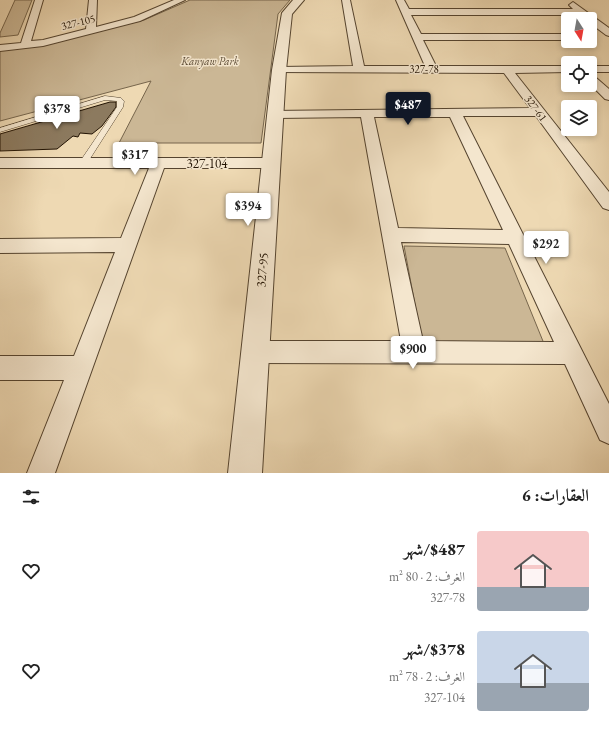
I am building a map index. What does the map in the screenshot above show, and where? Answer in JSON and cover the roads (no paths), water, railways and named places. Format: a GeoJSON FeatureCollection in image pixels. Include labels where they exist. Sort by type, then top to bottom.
{"type":"FeatureCollection","features":[{"type":"Feature","properties":{"kind":"street"},"geometry":{"type":"LineString","coordinates":[[25,45],[39,0]]}},
{"type":"Feature","properties":{"kind":"street"},"geometry":{"type":"LineString","coordinates":[[91,31],[94,0]]}},
{"type":"Feature","properties":{"kind":"street","name":"327-105"},"geometry":{"type":"LineString","coordinates":[[0,48],[43,43],[91,31],[137,18],[158,5],[181,0]]}},
{"type":"Feature","properties":{"kind":"street","name":"327-95"},"geometry":{"type":"LineString","coordinates":[[245,473],[279,70],[287,13],[299,0]]}},
{"type":"Feature","properties":{"kind":"street"},"geometry":{"type":"LineString","coordinates":[[346,0],[359,70]]}},
{"type":"Feature","properties":{"kind":"street"},"geometry":{"type":"LineString","coordinates":[[400,0],[432,70]]}},
{"type":"Feature","properties":{"kind":"street"},"geometry":{"type":"LineString","coordinates":[[566,0],[582,12]]}},
{"type":"Feature","properties":{"kind":"street"},"geometry":{"type":"LineString","coordinates":[[406,12],[561,12]]}},
{"type":"Feature","properties":{"kind":"street"},"geometry":{"type":"LineString","coordinates":[[478,12],[498,37]]}},
{"type":"Feature","properties":{"kind":"street"},"geometry":{"type":"LineString","coordinates":[[597,24],[609,33]]}},
{"type":"Feature","properties":{"kind":"street"},"geometry":{"type":"LineString","coordinates":[[597,36],[609,36]]}},
{"type":"Feature","properties":{"kind":"street"},"geometry":{"type":"LineString","coordinates":[[417,37],[561,37]]}},
{"type":"Feature","properties":{"kind":"street","name":"327-61"},"geometry":{"type":"LineString","coordinates":[[507,69],[609,204]]}},
{"type":"Feature","properties":{"kind":"street","name":"327-78"},"geometry":{"type":"LineString","coordinates":[[279,70],[561,69]]}},
{"type":"Feature","properties":{"kind":"street"},"geometry":{"type":"LineString","coordinates":[[597,69],[609,69]]}},
{"type":"Feature","properties":{"kind":"street"},"geometry":{"type":"LineString","coordinates":[[597,85],[609,96]]}},
{"type":"Feature","properties":{"kind":"street"},"geometry":{"type":"LineString","coordinates":[[276,114],[540,112]]}},
{"type":"Feature","properties":{"kind":"street"},"geometry":{"type":"LineString","coordinates":[[455,113],[609,431]]}},
{"type":"Feature","properties":{"kind":"street"},"geometry":{"type":"LineString","coordinates":[[367,114],[414,352]]}},
{"type":"Feature","properties":{"kind":"street","name":"327-104"},"geometry":{"type":"LineString","coordinates":[[0,163],[271,163]]}},
{"type":"Feature","properties":{"kind":"street"},"geometry":{"type":"LineString","coordinates":[[41,473],[158,163]]}},
{"type":"Feature","properties":{"kind":"street"},"geometry":{"type":"LineString","coordinates":[[391,235],[515,237]]}},
{"type":"Feature","properties":{"kind":"street"},"geometry":{"type":"LineString","coordinates":[[0,246],[127,245]]}},
{"type":"Feature","properties":{"kind":"street"},"geometry":{"type":"LineString","coordinates":[[255,352],[571,353]]}},
{"type":"Feature","properties":{"kind":"street"},"geometry":{"type":"LineString","coordinates":[[0,368],[81,368]]}},
{"type":"Feature","properties":{"kind":"lane"},"geometry":{"type":"LineString","coordinates":[[0,130],[105,98],[119,99],[121,101],[120,107],[82,163]]}},
{"type":"Feature","properties":{"kind":"park label","name":"Kanyaw Park"},"geometry":{"type":"Point","coordinates":[210,61]}}]}
